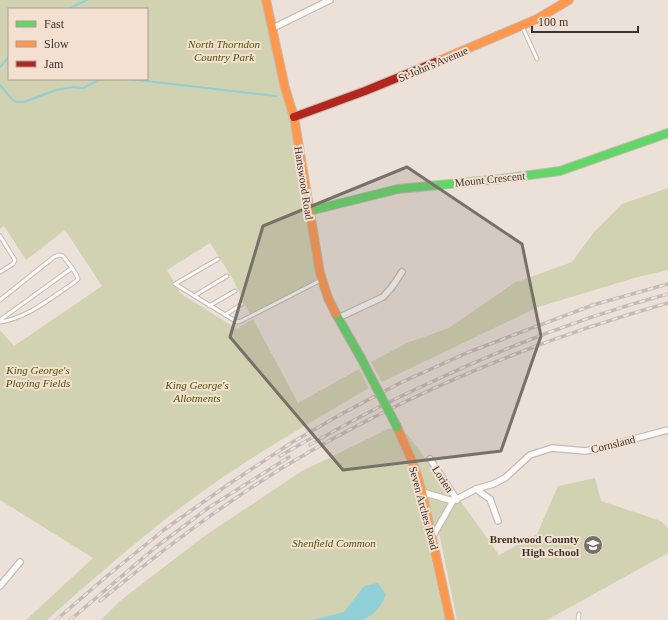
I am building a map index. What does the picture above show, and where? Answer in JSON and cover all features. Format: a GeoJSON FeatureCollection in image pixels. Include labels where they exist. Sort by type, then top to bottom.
{"type":"FeatureCollection","features":[{"type":"Feature","properties":{"kind":"street","name":"Hartswood Road"},"geometry":{"type":"LineString","coordinates":[[266,0],[273,28],[284,88],[294,117],[322,280],[328,298],[361,358]]}},
{"type":"Feature","properties":{"kind":"street"},"geometry":{"type":"LineString","coordinates":[[273,28],[330,0]]}},
{"type":"Feature","properties":{"kind":"street","name":"St John's Avenue"},"geometry":{"type":"LineString","coordinates":[[294,117],[408,75],[546,14],[569,0]]}},
{"type":"Feature","properties":{"kind":"street","name":"Mount Crescent"},"geometry":{"type":"LineString","coordinates":[[309,210],[398,189],[501,179],[560,171],[668,133]]}},
{"type":"Feature","properties":{"kind":"street"},"geometry":{"type":"LineString","coordinates":[[338,318],[383,297],[402,272]]}},
{"type":"Feature","properties":{"kind":"street","name":"Seven Arches Road"},"geometry":{"type":"LineString","coordinates":[[361,358],[397,427],[415,468],[433,536],[450,620]]}},
{"type":"Feature","properties":{"kind":"street","name":"Cornsland"},"geometry":{"type":"LineString","coordinates":[[455,500],[476,489],[493,484],[505,478],[530,455],[540,451],[552,448],[585,451],[668,430]]}},
{"type":"Feature","properties":{"kind":"street","name":"Lorien"},"geometry":{"type":"LineString","coordinates":[[430,459],[455,500]]}},
{"type":"Feature","properties":{"kind":"street"},"geometry":{"type":"LineString","coordinates":[[476,489],[490,499],[498,520]]}},
{"type":"Feature","properties":{"kind":"street"},"geometry":{"type":"LineString","coordinates":[[422,492],[455,500],[433,536]]}},
{"type":"Feature","properties":{"kind":"street"},"geometry":{"type":"LineString","coordinates":[[0,586],[20,562]]}},
{"type":"Feature","properties":{"kind":"lane"},"geometry":{"type":"LineString","coordinates":[[521,25],[537,59]]}},
{"type":"Feature","properties":{"kind":"lane"},"geometry":{"type":"LineString","coordinates":[[0,236],[15,260],[13,264],[1,271],[0,265]]}},
{"type":"Feature","properties":{"kind":"lane"},"geometry":{"type":"LineString","coordinates":[[0,300],[54,257],[59,255],[62,256],[72,268],[78,279],[30,311],[9,321],[0,321]]}},
{"type":"Feature","properties":{"kind":"lane"},"geometry":{"type":"LineString","coordinates":[[218,259],[175,284],[234,321],[241,321],[322,280]]}},
{"type":"Feature","properties":{"kind":"lane"},"geometry":{"type":"LineString","coordinates":[[0,321],[72,268]]}},
{"type":"Feature","properties":{"kind":"lane"},"geometry":{"type":"LineString","coordinates":[[194,296],[227,276]]}},
{"type":"Feature","properties":{"kind":"lane"},"geometry":{"type":"LineString","coordinates":[[209,306],[234,291]]}},
{"type":"Feature","properties":{"kind":"lane"},"geometry":{"type":"LineString","coordinates":[[225,315],[242,304]]}},
{"type":"Feature","properties":{"kind":"lane"},"geometry":{"type":"LineString","coordinates":[[578,620],[579,614]]}},
{"type":"Feature","properties":{"kind":"highlighted area"},"geometry":{"type":"Polygon","coordinates":[[[407,167],[522,244],[541,336],[501,451],[343,470],[230,337],[263,226],[407,167]]]}},
{"type":"Feature","properties":{"kind":"green space"},"geometry":{"type":"Polygon","coordinates":[[[0,0],[266,0],[322,279],[251,316],[231,276],[210,243],[167,270],[180,293],[237,329],[253,319],[298,403],[359,369],[369,388],[264,451],[196,496],[120,556],[47,620],[26,620],[93,558],[0,500],[0,330],[14,346],[102,286],[65,230],[26,260],[4,226],[0,229],[0,0]]]}},
{"type":"Feature","properties":{"kind":"green space"},"geometry":{"type":"Polygon","coordinates":[[[668,188],[668,270],[638,277],[538,307],[382,382],[371,362],[407,343],[449,328],[514,283],[572,262],[594,232],[622,204],[668,188]]]}},
{"type":"Feature","properties":{"kind":"green space","name":"Shenfield Common"},"geometry":{"type":"Polygon","coordinates":[[[397,427],[403,439],[407,434],[436,473],[453,501],[460,500],[499,555],[537,534],[558,486],[595,478],[601,501],[661,521],[668,528],[668,553],[547,620],[457,620],[438,528],[433,536],[424,526],[445,620],[101,620],[120,601],[203,537],[302,471],[388,429],[397,427]]]}},
{"type":"Feature","properties":{"kind":"water"},"geometry":{"type":"Polygon","coordinates":[[[378,583],[386,595],[377,610],[370,616],[362,620],[313,620],[344,612],[364,586],[378,583]]]}},
{"type":"Feature","properties":{"kind":"waterway"},"geometry":{"type":"LineString","coordinates":[[70,8],[87,0]]}},
{"type":"Feature","properties":{"kind":"waterway"},"geometry":{"type":"LineString","coordinates":[[0,67],[8,58]]}},
{"type":"Feature","properties":{"kind":"waterway"},"geometry":{"type":"LineString","coordinates":[[0,85],[16,102],[24,102],[56,90],[73,87],[83,88],[99,80]]}},
{"type":"Feature","properties":{"kind":"waterway"},"geometry":{"type":"LineString","coordinates":[[138,80],[276,96]]}},
{"type":"Feature","properties":{"kind":"railway"},"geometry":{"type":"LineString","coordinates":[[56,620],[165,529],[291,443],[345,412],[402,382],[469,352],[593,305],[668,284]]}},
{"type":"Feature","properties":{"kind":"railway"},"geometry":{"type":"LineString","coordinates":[[310,445],[383,405],[487,357],[577,322],[668,294]]}},
{"type":"Feature","properties":{"kind":"railway"},"geometry":{"type":"LineString","coordinates":[[100,601],[175,541],[227,504],[309,452],[351,429],[439,386],[529,349],[575,332],[668,303]]}},
{"type":"Feature","properties":{"kind":"railway"},"geometry":{"type":"LineString","coordinates":[[280,456],[313,437]]}},
{"type":"Feature","properties":{"kind":"railway"},"geometry":{"type":"LineString","coordinates":[[70,620],[156,547],[208,508],[289,457]]}},
{"type":"Feature","properties":{"kind":"traffic: fast"},"geometry":{"type":"LineString","coordinates":[[309,211],[398,189],[501,179],[560,171],[668,133]]}},
{"type":"Feature","properties":{"kind":"traffic: fast"},"geometry":{"type":"LineString","coordinates":[[336,314],[361,358]]}},
{"type":"Feature","properties":{"kind":"traffic: fast"},"geometry":{"type":"LineString","coordinates":[[361,358],[397,427]]}},
{"type":"Feature","properties":{"kind":"traffic: slow"},"geometry":{"type":"LineString","coordinates":[[266,0],[285,88],[294,117],[320,273],[328,298],[336,314]]}},
{"type":"Feature","properties":{"kind":"traffic: slow"},"geometry":{"type":"LineString","coordinates":[[436,62],[537,19],[569,0]]}},
{"type":"Feature","properties":{"kind":"traffic: slow"},"geometry":{"type":"LineString","coordinates":[[397,427],[415,468],[422,492],[450,620]]}},
{"type":"Feature","properties":{"kind":"traffic: jam"},"geometry":{"type":"LineString","coordinates":[[294,117],[365,91],[436,62]]}},
{"type":"Feature","properties":{"kind":"place","name":"Brentwood County High School"},"geometry":{"type":"Point","coordinates":[593,545]}},
{"type":"Feature","properties":{"kind":"park label","name":"North Thorndon Country Park"},"geometry":{"type":"Point","coordinates":[224,50]}},
{"type":"Feature","properties":{"kind":"park label","name":"King George's Playing Fields"},"geometry":{"type":"Point","coordinates":[38,376]}},
{"type":"Feature","properties":{"kind":"park label","name":"King George's Allotments"},"geometry":{"type":"Point","coordinates":[197,391]}}]}
